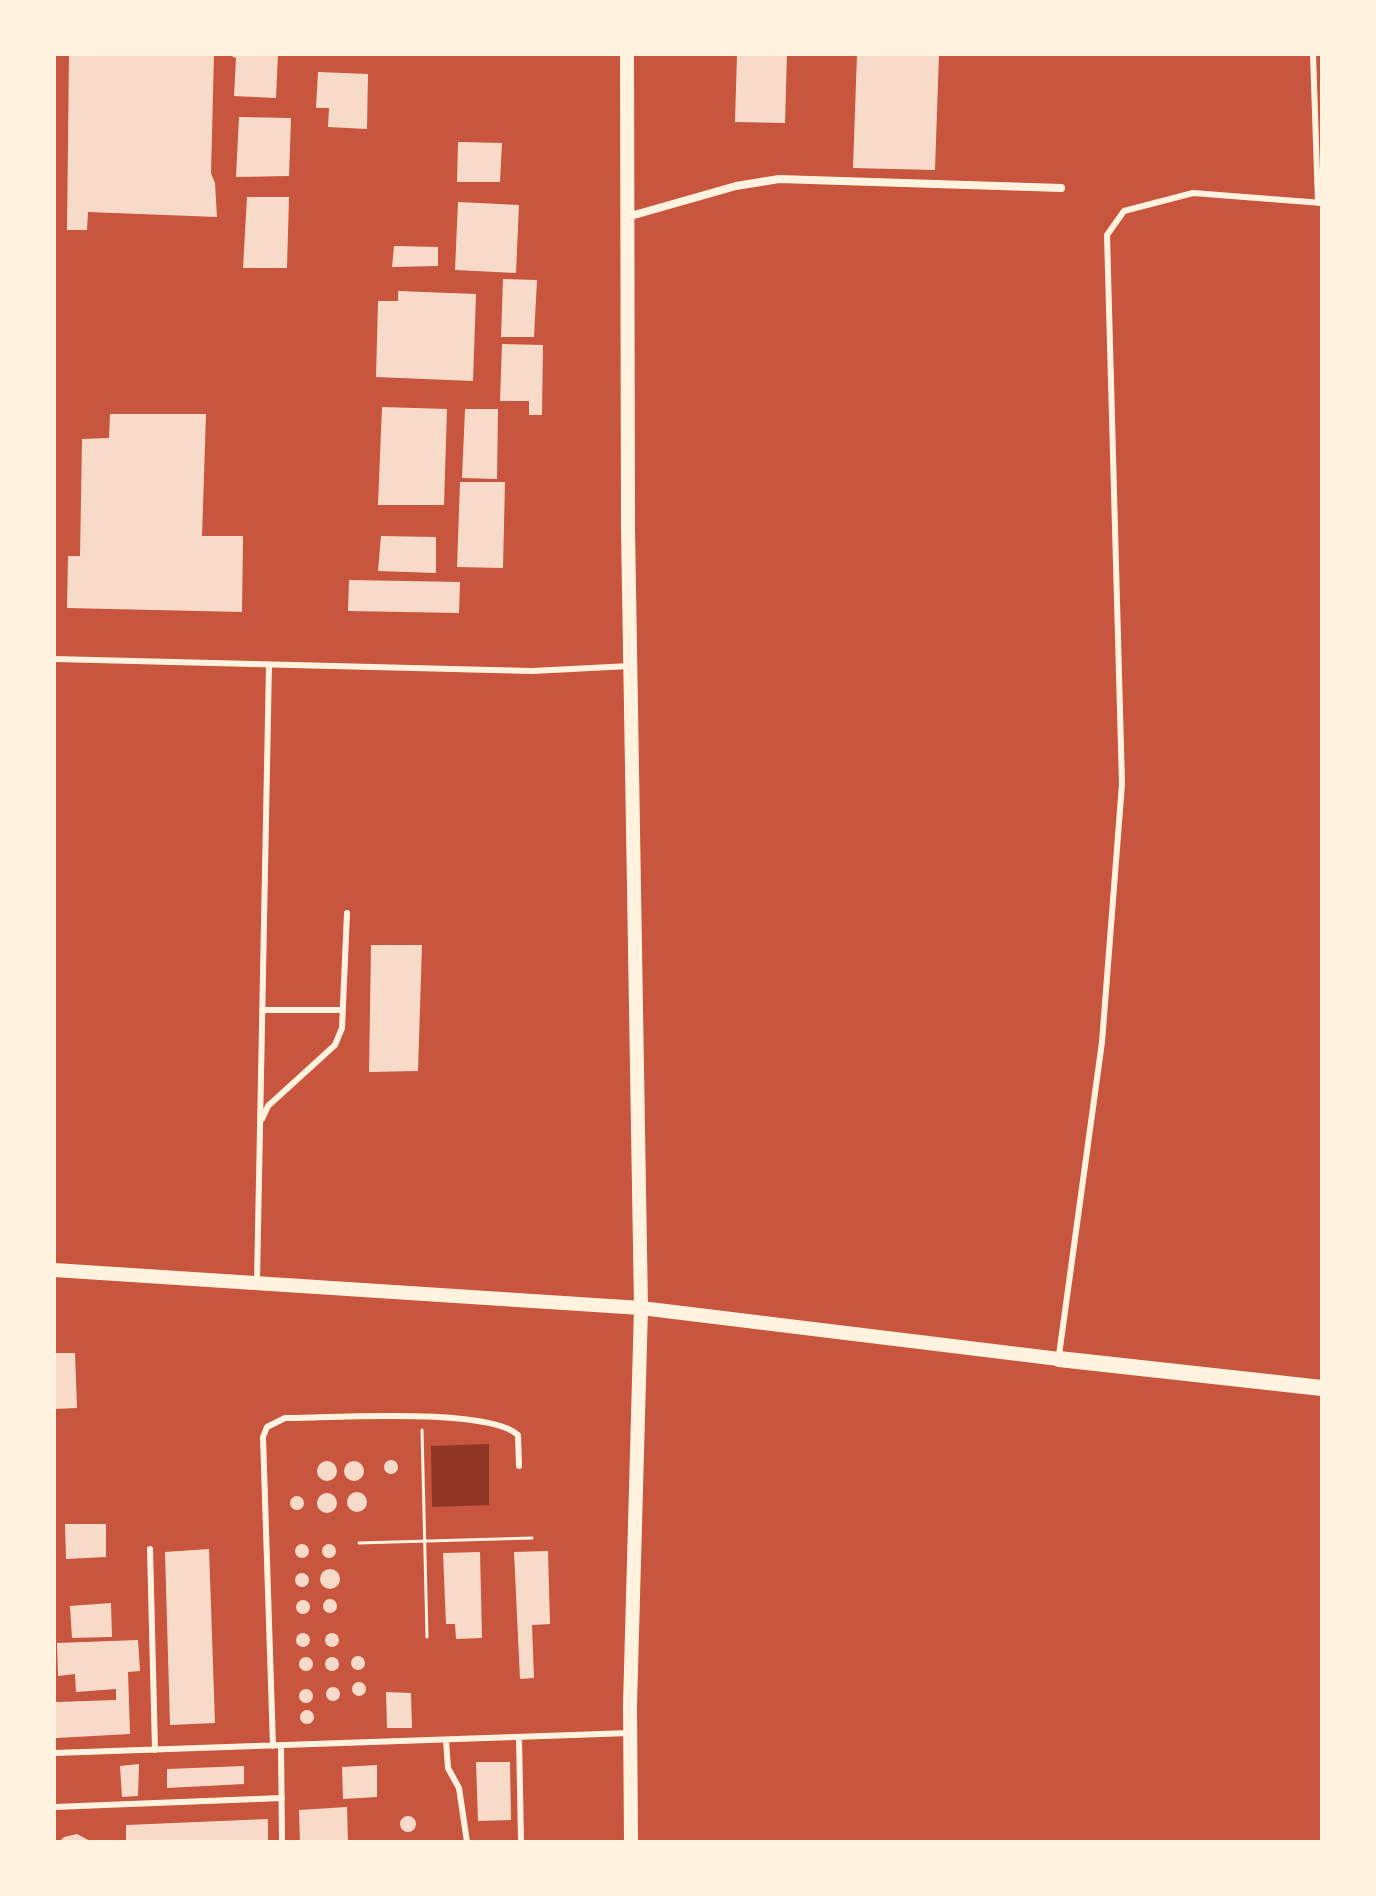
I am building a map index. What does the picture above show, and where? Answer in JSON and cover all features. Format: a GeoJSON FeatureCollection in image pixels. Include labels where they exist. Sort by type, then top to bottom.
{"type":"FeatureCollection","features":[{"type":"Feature","properties":{"kind":"main road"},"geometry":{"type":"LineString","coordinates":[[1059,1359],[1322,1388]]}},
{"type":"Feature","properties":{"kind":"street"},"geometry":{"type":"LineString","coordinates":[[627,54],[630,666],[641,1308],[630,1733],[631,1842]]}},
{"type":"Feature","properties":{"kind":"street"},"geometry":{"type":"LineString","coordinates":[[627,217],[736,186],[779,179],[1061,188]]}},
{"type":"Feature","properties":{"kind":"street"},"geometry":{"type":"LineString","coordinates":[[54,1270],[641,1308],[1059,1359]]}},
{"type":"Feature","properties":{"kind":"lane"},"geometry":{"type":"LineString","coordinates":[[1059,1359],[1102,1042],[1122,784],[1107,235],[1124,211],[1193,193],[1320,203],[1313,54]]}},
{"type":"Feature","properties":{"kind":"lane"},"geometry":{"type":"LineString","coordinates":[[54,659],[532,671],[630,666]]}},
{"type":"Feature","properties":{"kind":"lane"},"geometry":{"type":"LineString","coordinates":[[257,1285],[269,665]]}},
{"type":"Feature","properties":{"kind":"lane"},"geometry":{"type":"LineString","coordinates":[[260,1122],[268,1106],[335,1045],[342,1028],[347,913]]}},
{"type":"Feature","properties":{"kind":"lane"},"geometry":{"type":"LineString","coordinates":[[262,1010],[343,1010]]}},
{"type":"Feature","properties":{"kind":"lane"},"geometry":{"type":"LineString","coordinates":[[282,1842],[263,1437],[267,1427],[285,1418],[474,1419],[512,1429],[518,1435],[519,1466]]}},
{"type":"Feature","properties":{"kind":"lane"},"geometry":{"type":"LineString","coordinates":[[150,1549],[155,1750]]}},
{"type":"Feature","properties":{"kind":"lane"},"geometry":{"type":"LineString","coordinates":[[54,1753],[630,1733]]}},
{"type":"Feature","properties":{"kind":"lane"},"geometry":{"type":"LineString","coordinates":[[519,1737],[521,1842]]}},
{"type":"Feature","properties":{"kind":"lane"},"geometry":{"type":"LineString","coordinates":[[446,1740],[448,1768],[459,1788],[467,1842]]}},
{"type":"Feature","properties":{"kind":"lane"},"geometry":{"type":"LineString","coordinates":[[54,1807],[282,1798]]}},
{"type":"Feature","properties":{"kind":"path"},"geometry":{"type":"LineString","coordinates":[[421,1418],[427,1637]]}},
{"type":"Feature","properties":{"kind":"path"},"geometry":{"type":"LineString","coordinates":[[359,1543],[532,1538]]}},
{"type":"Feature","properties":{"kind":"shaded area"},"geometry":{"type":"Polygon","coordinates":[[[489,1444],[489,1505],[432,1507],[431,1446],[489,1444]]]}},
{"type":"Feature","properties":{"kind":"building"},"geometry":{"type":"Polygon","coordinates":[[[69,54],[214,54],[211,173],[215,183],[217,217],[88,212],[87,230],[67,230],[69,54]]]}},
{"type":"Feature","properties":{"kind":"building"},"geometry":{"type":"Polygon","coordinates":[[[227,54],[278,54],[276,98],[234,96],[236,58],[227,54]]]}},
{"type":"Feature","properties":{"kind":"building"},"geometry":{"type":"Polygon","coordinates":[[[737,54],[787,54],[785,123],[735,122],[737,54]]]}},
{"type":"Feature","properties":{"kind":"building"},"geometry":{"type":"Polygon","coordinates":[[[857,54],[939,54],[935,170],[853,168],[857,54]]]}},
{"type":"Feature","properties":{"kind":"building"},"geometry":{"type":"Polygon","coordinates":[[[318,72],[368,74],[367,129],[328,127],[329,108],[316,108],[318,72]]]}},
{"type":"Feature","properties":{"kind":"building"},"geometry":{"type":"Polygon","coordinates":[[[239,117],[291,118],[289,176],[236,177],[239,117]]]}},
{"type":"Feature","properties":{"kind":"building"},"geometry":{"type":"Polygon","coordinates":[[[458,142],[502,143],[500,182],[457,182],[458,142]]]}},
{"type":"Feature","properties":{"kind":"building"},"geometry":{"type":"Polygon","coordinates":[[[247,197],[289,197],[287,268],[243,268],[247,197]]]}},
{"type":"Feature","properties":{"kind":"building"},"geometry":{"type":"Polygon","coordinates":[[[458,202],[519,205],[516,273],[455,270],[458,202]]]}},
{"type":"Feature","properties":{"kind":"building"},"geometry":{"type":"Polygon","coordinates":[[[394,246],[438,247],[438,266],[392,267],[394,246]]]}},
{"type":"Feature","properties":{"kind":"building"},"geometry":{"type":"Polygon","coordinates":[[[503,279],[537,280],[534,337],[501,337],[503,279]]]}},
{"type":"Feature","properties":{"kind":"building"},"geometry":{"type":"Polygon","coordinates":[[[398,291],[476,294],[473,381],[376,377],[378,301],[398,301],[398,291]]]}},
{"type":"Feature","properties":{"kind":"building"},"geometry":{"type":"Polygon","coordinates":[[[502,344],[543,345],[542,415],[529,415],[529,401],[500,401],[502,344]]]}},
{"type":"Feature","properties":{"kind":"building"},"geometry":{"type":"Polygon","coordinates":[[[382,407],[447,409],[444,505],[378,505],[382,407]]]}},
{"type":"Feature","properties":{"kind":"building"},"geometry":{"type":"Polygon","coordinates":[[[465,409],[498,409],[497,479],[462,478],[465,409]]]}},
{"type":"Feature","properties":{"kind":"building"},"geometry":{"type":"Polygon","coordinates":[[[110,414],[206,414],[202,536],[243,536],[242,612],[67,608],[68,556],[80,556],[82,439],[109,438],[110,414]]]}},
{"type":"Feature","properties":{"kind":"building"},"geometry":{"type":"Polygon","coordinates":[[[460,482],[505,482],[503,568],[457,567],[460,482]]]}},
{"type":"Feature","properties":{"kind":"building"},"geometry":{"type":"Polygon","coordinates":[[[381,536],[436,537],[436,573],[378,571],[381,536]]]}},
{"type":"Feature","properties":{"kind":"building"},"geometry":{"type":"Polygon","coordinates":[[[349,580],[460,582],[459,613],[348,611],[349,580]]]}},
{"type":"Feature","properties":{"kind":"building"},"geometry":{"type":"Polygon","coordinates":[[[371,945],[422,945],[418,1071],[369,1072],[371,945]]]}},
{"type":"Feature","properties":{"kind":"building"},"geometry":{"type":"Polygon","coordinates":[[[54,1353],[75,1353],[77,1408],[54,1409],[54,1353]]]}},
{"type":"Feature","properties":{"kind":"building"},"geometry":{"type":"Polygon","coordinates":[[[391,1460],[398,1467],[391,1474],[384,1467],[391,1460]]]}},
{"type":"Feature","properties":{"kind":"building"},"geometry":{"type":"Polygon","coordinates":[[[327,1461],[334,1464],[337,1471],[334,1478],[327,1481],[320,1478],[317,1471],[320,1464],[327,1461]]]}},
{"type":"Feature","properties":{"kind":"building"},"geometry":{"type":"Polygon","coordinates":[[[354,1461],[361,1464],[364,1471],[361,1478],[354,1481],[347,1478],[344,1471],[347,1464],[354,1461]]]}},
{"type":"Feature","properties":{"kind":"building"},"geometry":{"type":"Polygon","coordinates":[[[357,1492],[364,1495],[367,1502],[364,1509],[357,1512],[350,1509],[347,1502],[350,1495],[357,1492]]]}},
{"type":"Feature","properties":{"kind":"building"},"geometry":{"type":"Polygon","coordinates":[[[327,1493],[334,1496],[337,1503],[334,1510],[327,1513],[320,1510],[317,1503],[320,1496],[327,1493]]]}},
{"type":"Feature","properties":{"kind":"building"},"geometry":{"type":"Polygon","coordinates":[[[297,1496],[304,1503],[297,1510],[290,1503],[297,1496]]]}},
{"type":"Feature","properties":{"kind":"building"},"geometry":{"type":"Polygon","coordinates":[[[65,1524],[106,1524],[106,1557],[66,1559],[65,1524]]]}},
{"type":"Feature","properties":{"kind":"building"},"geometry":{"type":"Polygon","coordinates":[[[302,1544],[309,1551],[302,1558],[295,1551],[302,1544]]]}},
{"type":"Feature","properties":{"kind":"building"},"geometry":{"type":"Polygon","coordinates":[[[329,1544],[336,1551],[329,1558],[322,1551],[329,1544]]]}},
{"type":"Feature","properties":{"kind":"building"},"geometry":{"type":"Polygon","coordinates":[[[209,1549],[215,1723],[170,1725],[165,1552],[209,1549]]]}},
{"type":"Feature","properties":{"kind":"building"},"geometry":{"type":"Polygon","coordinates":[[[548,1551],[550,1624],[532,1625],[534,1678],[520,1679],[514,1552],[548,1551]]]}},
{"type":"Feature","properties":{"kind":"building"},"geometry":{"type":"Polygon","coordinates":[[[480,1552],[482,1638],[456,1639],[455,1624],[446,1624],[443,1553],[480,1552]]]}},
{"type":"Feature","properties":{"kind":"building"},"geometry":{"type":"Polygon","coordinates":[[[330,1569],[337,1572],[340,1579],[337,1586],[330,1589],[323,1586],[320,1579],[323,1572],[330,1569]]]}},
{"type":"Feature","properties":{"kind":"building"},"geometry":{"type":"Polygon","coordinates":[[[302,1573],[309,1580],[302,1587],[295,1580],[302,1573]]]}},
{"type":"Feature","properties":{"kind":"building"},"geometry":{"type":"Polygon","coordinates":[[[330,1599],[337,1606],[330,1613],[323,1606],[330,1599]]]}},
{"type":"Feature","properties":{"kind":"building"},"geometry":{"type":"Polygon","coordinates":[[[303,1600],[310,1607],[303,1614],[296,1607],[303,1600]]]}},
{"type":"Feature","properties":{"kind":"building"},"geometry":{"type":"Polygon","coordinates":[[[111,1603],[112,1637],[72,1638],[70,1606],[111,1603]]]}},
{"type":"Feature","properties":{"kind":"building"},"geometry":{"type":"Polygon","coordinates":[[[303,1633],[310,1640],[303,1647],[296,1640],[303,1633]]]}},
{"type":"Feature","properties":{"kind":"building"},"geometry":{"type":"Polygon","coordinates":[[[332,1633],[339,1640],[332,1647],[325,1640],[332,1633]]]}},
{"type":"Feature","properties":{"kind":"building"},"geometry":{"type":"Polygon","coordinates":[[[138,1640],[140,1671],[128,1672],[130,1734],[56,1738],[56,1702],[116,1700],[116,1689],[76,1692],[75,1674],[58,1676],[57,1643],[138,1640]]]}},
{"type":"Feature","properties":{"kind":"building"},"geometry":{"type":"Polygon","coordinates":[[[358,1656],[365,1663],[358,1670],[351,1663],[358,1656]]]}},
{"type":"Feature","properties":{"kind":"building"},"geometry":{"type":"Polygon","coordinates":[[[306,1657],[313,1664],[306,1671],[299,1664],[306,1657]]]}},
{"type":"Feature","properties":{"kind":"building"},"geometry":{"type":"Polygon","coordinates":[[[332,1657],[339,1664],[332,1671],[325,1664],[332,1657]]]}},
{"type":"Feature","properties":{"kind":"building"},"geometry":{"type":"Polygon","coordinates":[[[359,1682],[366,1689],[359,1696],[352,1689],[359,1682]]]}},
{"type":"Feature","properties":{"kind":"building"},"geometry":{"type":"Polygon","coordinates":[[[333,1687],[340,1694],[333,1701],[326,1694],[333,1687]]]}},
{"type":"Feature","properties":{"kind":"building"},"geometry":{"type":"Polygon","coordinates":[[[306,1689],[313,1696],[306,1703],[299,1696],[306,1689]]]}},
{"type":"Feature","properties":{"kind":"building"},"geometry":{"type":"Polygon","coordinates":[[[386,1692],[411,1693],[412,1728],[387,1728],[386,1692]]]}},
{"type":"Feature","properties":{"kind":"building"},"geometry":{"type":"Polygon","coordinates":[[[307,1710],[314,1717],[307,1724],[300,1717],[307,1710]]]}},
{"type":"Feature","properties":{"kind":"building"},"geometry":{"type":"Polygon","coordinates":[[[476,1762],[510,1762],[511,1820],[478,1821],[476,1762]]]}},
{"type":"Feature","properties":{"kind":"building"},"geometry":{"type":"Polygon","coordinates":[[[139,1764],[138,1796],[122,1797],[120,1766],[139,1764]]]}},
{"type":"Feature","properties":{"kind":"building"},"geometry":{"type":"Polygon","coordinates":[[[377,1765],[377,1797],[343,1799],[342,1767],[377,1765]]]}},
{"type":"Feature","properties":{"kind":"building"},"geometry":{"type":"Polygon","coordinates":[[[244,1766],[244,1784],[167,1788],[167,1769],[244,1766]]]}},
{"type":"Feature","properties":{"kind":"building"},"geometry":{"type":"Polygon","coordinates":[[[347,1807],[348,1842],[300,1842],[299,1810],[347,1807]]]}},
{"type":"Feature","properties":{"kind":"building"},"geometry":{"type":"Polygon","coordinates":[[[408,1816],[414,1818],[414,1830],[408,1832],[402,1830],[400,1824],[402,1818],[408,1816]]]}},
{"type":"Feature","properties":{"kind":"building"},"geometry":{"type":"Polygon","coordinates":[[[268,1819],[268,1842],[126,1842],[126,1825],[268,1819]]]}},
{"type":"Feature","properties":{"kind":"building"},"geometry":{"type":"Polygon","coordinates":[[[77,1834],[92,1842],[59,1842],[64,1837],[77,1834]]]}}]}
